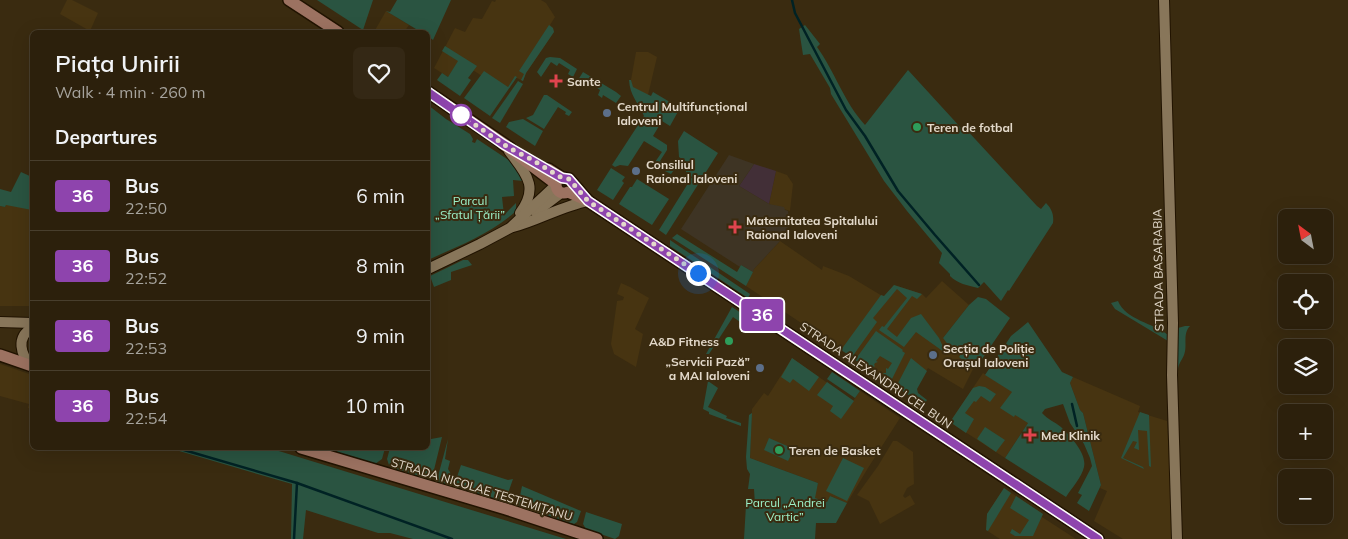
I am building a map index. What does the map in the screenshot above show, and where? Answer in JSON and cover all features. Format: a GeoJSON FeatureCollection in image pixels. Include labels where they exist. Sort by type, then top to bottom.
{"type":"FeatureCollection","features":[{"type":"Feature","properties":{"kind":"main road"},"geometry":{"type":"LineString","coordinates":[[289,0],[335,30]]}},
{"type":"Feature","properties":{"kind":"main road","name":"STRADA ALEXANDRU CEL BUN"},"geometry":{"type":"LineString","coordinates":[[430,93],[563,186],[581,191],[588,201],[1098,539]]}},
{"type":"Feature","properties":{"kind":"main road"},"geometry":{"type":"LineString","coordinates":[[0,355],[30,365]]}},
{"type":"Feature","properties":{"kind":"main road","name":"STRADA NICOLAE TESTEMIȚANU"},"geometry":{"type":"LineString","coordinates":[[308,450],[506,509],[597,539]]}},
{"type":"Feature","properties":{"kind":"street","name":"STRADA BASARABIA"},"geometry":{"type":"LineString","coordinates":[[1164,0],[1177,539]]}},
{"type":"Feature","properties":{"kind":"street"},"geometry":{"type":"LineString","coordinates":[[503,144],[525,171],[530,192],[525,206],[513,227]]}},
{"type":"Feature","properties":{"kind":"street"},"geometry":{"type":"LineString","coordinates":[[513,227],[563,186]]}},
{"type":"Feature","properties":{"kind":"street"},"geometry":{"type":"LineString","coordinates":[[430,268],[513,227],[570,205],[588,201]]}},
{"type":"Feature","properties":{"kind":"street"},"geometry":{"type":"LineString","coordinates":[[0,322],[30,323]]}},
{"type":"Feature","properties":{"kind":"street"},"geometry":{"type":"LineString","coordinates":[[30,330],[24,336],[21,344],[22,353],[30,364]]}},
{"type":"Feature","properties":{"kind":"shaded area"},"geometry":{"type":"Polygon","coordinates":[[[67,0],[72,0],[98,13],[90,30],[60,14],[67,0]]]}},
{"type":"Feature","properties":{"kind":"shaded area"},"geometry":{"type":"Polygon","coordinates":[[[496,0],[541,0],[546,3],[555,17],[550,25],[554,32],[526,73],[523,81],[515,77],[505,91],[459,61],[448,77],[434,68],[455,28],[465,32],[473,18],[482,19],[492,1],[495,2],[496,0]]]}},
{"type":"Feature","properties":{"kind":"shaded area"},"geometry":{"type":"Polygon","coordinates":[[[386,11],[409,25],[405,30],[375,30],[386,11]]]}},
{"type":"Feature","properties":{"kind":"shaded area"},"geometry":{"type":"Polygon","coordinates":[[[636,52],[648,52],[657,57],[648,95],[632,87],[631,80],[636,52]]]}},
{"type":"Feature","properties":{"kind":"shaded area","name":"Maternitatea Spitalului Raional Ialoveni"},"geometry":{"type":"Polygon","coordinates":[[[729,155],[754,164],[739,186],[769,204],[784,207],[788,211],[789,225],[780,241],[753,272],[741,265],[740,267],[681,229],[729,155]]]}},
{"type":"Feature","properties":{"kind":"shaded area"},"geometry":{"type":"Polygon","coordinates":[[[754,164],[776,171],[769,204],[739,186],[754,164]]]}},
{"type":"Feature","properties":{"kind":"shaded area"},"geometry":{"type":"Polygon","coordinates":[[[776,171],[787,175],[793,184],[790,211],[769,204],[776,171]]]}},
{"type":"Feature","properties":{"kind":"shaded area"},"geometry":{"type":"Polygon","coordinates":[[[30,191],[30,306],[0,306],[0,206],[5,207],[30,191]]]}},
{"type":"Feature","properties":{"kind":"shaded area"},"geometry":{"type":"Polygon","coordinates":[[[780,241],[822,270],[823,266],[849,276],[884,297],[894,285],[922,294],[926,298],[942,281],[969,305],[943,338],[977,361],[963,389],[928,368],[910,396],[746,286],[754,269],[780,241]]]}},
{"type":"Feature","properties":{"kind":"shaded area"},"geometry":{"type":"Polygon","coordinates":[[[621,283],[649,298],[635,329],[643,334],[636,367],[614,354],[611,344],[617,301],[623,300],[624,297],[617,294],[621,283]]]}},
{"type":"Feature","properties":{"kind":"shaded area"},"geometry":{"type":"Polygon","coordinates":[[[792,358],[853,401],[860,391],[900,418],[847,503],[830,496],[827,502],[814,498],[818,483],[750,458],[752,409],[764,393],[768,396],[792,358]]]}},
{"type":"Feature","properties":{"kind":"shaded area"},"geometry":{"type":"Polygon","coordinates":[[[0,364],[30,374],[30,408],[28,408],[29,404],[0,396],[0,364]]]}},
{"type":"Feature","properties":{"kind":"shaded area"},"geometry":{"type":"Polygon","coordinates":[[[983,373],[1013,392],[1032,417],[1005,458],[950,422],[983,373]]]}},
{"type":"Feature","properties":{"kind":"shaded area"},"geometry":{"type":"Polygon","coordinates":[[[1073,377],[1140,406],[1138,412],[1167,421],[1173,539],[1123,539],[1094,521],[1107,491],[1100,488],[1101,485],[1083,413],[1080,410],[1070,383],[1073,377]]]}},
{"type":"Feature","properties":{"kind":"shaded area"},"geometry":{"type":"Polygon","coordinates":[[[893,441],[897,441],[913,452],[914,484],[907,488],[903,496],[905,498],[910,495],[915,504],[880,524],[869,501],[857,495],[893,441]]]}},
{"type":"Feature","properties":{"kind":"shaded area"},"geometry":{"type":"Polygon","coordinates":[[[1004,488],[1043,514],[1042,517],[1076,539],[1000,539],[986,530],[987,514],[1004,488]]]}},
{"type":"Feature","properties":{"kind":"green space"},"geometry":{"type":"Polygon","coordinates":[[[317,0],[373,0],[363,30],[317,0]]]}},
{"type":"Feature","properties":{"kind":"green space"},"geometry":{"type":"Polygon","coordinates":[[[397,0],[451,0],[433,40],[430,38],[430,30],[418,30],[386,11],[390,12],[397,0]]]}},
{"type":"Feature","properties":{"kind":"green space"},"geometry":{"type":"Polygon","coordinates":[[[549,25],[553,28],[554,32],[526,73],[523,81],[521,80],[524,74],[519,71],[549,25]]]}},
{"type":"Feature","properties":{"kind":"green space"},"geometry":{"type":"Polygon","coordinates":[[[805,25],[820,44],[817,47],[851,107],[865,125],[908,70],[1037,206],[1041,209],[1046,203],[1050,208],[1053,215],[1053,223],[1001,301],[984,282],[978,288],[959,283],[939,263],[942,253],[884,181],[831,94],[830,88],[810,54],[803,55],[799,29],[805,25]]]}},
{"type":"Feature","properties":{"kind":"green space"},"geometry":{"type":"Polygon","coordinates":[[[445,46],[477,66],[468,78],[471,80],[460,96],[437,80],[442,73],[448,77],[458,61],[442,51],[445,46]]]}},
{"type":"Feature","properties":{"kind":"green space"},"geometry":{"type":"Polygon","coordinates":[[[546,58],[560,58],[577,69],[573,77],[568,74],[570,70],[559,63],[557,66],[551,62],[541,77],[537,72],[546,58]]]}},
{"type":"Feature","properties":{"kind":"green space"},"geometry":{"type":"Polygon","coordinates":[[[484,71],[508,87],[515,76],[517,77],[490,116],[464,98],[484,71]]]}},
{"type":"Feature","properties":{"kind":"green space"},"geometry":{"type":"Polygon","coordinates":[[[583,72],[621,96],[616,103],[603,95],[602,98],[598,95],[600,90],[589,82],[585,88],[580,85],[581,82],[578,80],[583,72]]]}},
{"type":"Feature","properties":{"kind":"green space"},"geometry":{"type":"Polygon","coordinates":[[[629,80],[631,80],[633,87],[651,96],[653,92],[680,108],[670,126],[662,121],[653,136],[667,145],[667,150],[660,161],[674,170],[671,174],[653,165],[662,152],[644,141],[628,166],[620,165],[615,167],[612,165],[644,116],[633,95],[629,80]]]}},
{"type":"Feature","properties":{"kind":"green space"},"geometry":{"type":"Polygon","coordinates":[[[518,81],[523,84],[500,123],[492,118],[518,81]]]}},
{"type":"Feature","properties":{"kind":"green space"},"geometry":{"type":"Polygon","coordinates":[[[544,95],[547,95],[572,112],[569,116],[558,107],[544,129],[526,118],[533,115],[544,95]]]}},
{"type":"Feature","properties":{"kind":"green space","name":"Parcul „Sfatul Țării”"},"geometry":{"type":"Polygon","coordinates":[[[430,107],[470,134],[473,139],[472,142],[475,143],[477,139],[513,163],[524,181],[513,180],[514,196],[502,197],[504,215],[516,203],[516,211],[474,239],[430,259],[430,107]]]}},
{"type":"Feature","properties":{"kind":"green space"},"geometry":{"type":"Polygon","coordinates":[[[523,119],[543,131],[535,146],[506,127],[509,122],[523,119]]]}},
{"type":"Feature","properties":{"kind":"green space"},"geometry":{"type":"Polygon","coordinates":[[[684,131],[718,153],[666,235],[659,230],[692,177],[686,172],[685,161],[679,157],[678,141],[684,131]]]}},
{"type":"Feature","properties":{"kind":"green space"},"geometry":{"type":"Polygon","coordinates":[[[611,168],[625,177],[622,181],[624,183],[613,200],[597,190],[611,168]]]}},
{"type":"Feature","properties":{"kind":"green space"},"geometry":{"type":"Polygon","coordinates":[[[21,172],[30,176],[30,210],[6,205],[5,207],[0,206],[0,189],[11,192],[21,172]]]}},
{"type":"Feature","properties":{"kind":"green space"},"geometry":{"type":"Polygon","coordinates":[[[637,179],[669,199],[652,225],[619,204],[637,179]]]}},
{"type":"Feature","properties":{"kind":"green space"},"geometry":{"type":"Polygon","coordinates":[[[677,234],[737,272],[741,265],[753,272],[746,286],[672,238],[677,234]]]}},
{"type":"Feature","properties":{"kind":"green space"},"geometry":{"type":"Polygon","coordinates":[[[670,240],[750,294],[748,298],[670,246],[670,240]]]}},
{"type":"Feature","properties":{"kind":"green space"},"geometry":{"type":"Polygon","coordinates":[[[463,260],[468,260],[472,265],[451,272],[451,280],[434,287],[430,276],[463,260]]]}},
{"type":"Feature","properties":{"kind":"green space"},"geometry":{"type":"Polygon","coordinates":[[[894,285],[922,294],[917,299],[912,296],[887,329],[897,337],[911,318],[921,314],[939,338],[945,351],[916,332],[904,347],[879,330],[882,326],[884,327],[907,298],[897,289],[873,318],[877,322],[852,357],[841,350],[881,295],[884,296],[894,285]]]}},
{"type":"Feature","properties":{"kind":"green space"},"geometry":{"type":"Polygon","coordinates":[[[978,297],[986,299],[1010,318],[980,362],[977,361],[976,364],[969,360],[967,363],[959,357],[961,354],[957,351],[955,354],[943,338],[969,305],[978,297]]]}},
{"type":"Feature","properties":{"kind":"green space"},"geometry":{"type":"Polygon","coordinates":[[[1118,301],[1127,313],[1168,335],[1168,341],[1115,309],[1111,303],[1118,301]]]}},
{"type":"Feature","properties":{"kind":"green space"},"geometry":{"type":"Polygon","coordinates":[[[732,307],[747,317],[748,321],[743,324],[733,317],[709,354],[706,354],[732,307]]]}},
{"type":"Feature","properties":{"kind":"green space"},"geometry":{"type":"Polygon","coordinates":[[[1028,322],[1062,372],[1073,377],[1070,383],[1080,410],[1083,413],[1101,485],[1089,511],[1077,503],[1082,495],[1078,493],[1092,466],[1084,444],[1070,423],[1063,404],[1045,409],[1042,413],[1065,431],[1077,445],[1083,456],[1083,471],[1066,497],[1005,458],[1028,423],[1000,408],[1012,392],[985,375],[1011,336],[1028,322]]]}},
{"type":"Feature","properties":{"kind":"green space"},"geometry":{"type":"Polygon","coordinates":[[[1190,326],[1186,333],[1185,351],[1178,371],[1175,370],[1178,328],[1190,326]]]}},
{"type":"Feature","properties":{"kind":"green space"},"geometry":{"type":"Polygon","coordinates":[[[876,331],[905,353],[890,383],[883,378],[885,375],[883,373],[886,373],[886,368],[888,369],[892,363],[880,356],[876,361],[878,362],[870,370],[855,360],[876,331]]]}},
{"type":"Feature","properties":{"kind":"green space"},"geometry":{"type":"Polygon","coordinates":[[[792,358],[819,377],[809,391],[793,379],[790,383],[781,377],[792,358]]]}},
{"type":"Feature","properties":{"kind":"green space"},"geometry":{"type":"Polygon","coordinates":[[[911,358],[927,371],[917,389],[918,393],[927,400],[924,405],[896,387],[911,358]]]}},
{"type":"Feature","properties":{"kind":"green space"},"geometry":{"type":"Polygon","coordinates":[[[832,372],[860,391],[855,398],[827,379],[832,372]]]}},
{"type":"Feature","properties":{"kind":"green space"},"geometry":{"type":"Polygon","coordinates":[[[708,381],[718,388],[708,407],[727,416],[726,418],[741,423],[741,426],[709,414],[709,412],[703,409],[708,381]]]}},
{"type":"Feature","properties":{"kind":"green space"},"geometry":{"type":"Polygon","coordinates":[[[827,382],[854,401],[841,419],[830,411],[833,406],[817,395],[827,382]]]}},
{"type":"Feature","properties":{"kind":"green space"},"geometry":{"type":"Polygon","coordinates":[[[985,387],[996,394],[990,402],[981,396],[976,402],[974,401],[965,413],[974,419],[966,433],[950,422],[973,388],[985,387]]]}},
{"type":"Feature","properties":{"kind":"green space"},"geometry":{"type":"Polygon","coordinates":[[[1140,412],[1149,415],[1151,467],[1149,466],[1147,431],[1138,430],[1139,450],[1134,448],[1137,442],[1133,441],[1123,458],[1144,469],[1121,458],[1140,412]]]}},
{"type":"Feature","properties":{"kind":"green space","name":"Parcul „Andrei Vartic”"},"geometry":{"type":"Polygon","coordinates":[[[752,413],[750,458],[818,483],[815,498],[827,502],[830,496],[847,503],[836,523],[816,523],[815,539],[744,539],[746,505],[755,505],[754,489],[748,489],[750,474],[747,469],[746,457],[749,415],[752,413]]]}},
{"type":"Feature","properties":{"kind":"green space"},"geometry":{"type":"Polygon","coordinates":[[[985,427],[1005,440],[996,452],[977,439],[985,427]]]}},
{"type":"Feature","properties":{"kind":"green space"},"geometry":{"type":"Polygon","coordinates":[[[442,437],[433,474],[429,479],[396,470],[389,465],[387,459],[389,450],[430,450],[431,439],[442,437]]]}},
{"type":"Feature","properties":{"kind":"green space","name":"Teren de Basket"},"geometry":{"type":"Polygon","coordinates":[[[769,438],[794,449],[788,461],[764,450],[769,438]]]}},
{"type":"Feature","properties":{"kind":"green space"},"geometry":{"type":"Polygon","coordinates":[[[448,439],[445,459],[450,461],[448,469],[451,474],[446,486],[437,483],[437,480],[448,439]]]}},
{"type":"Feature","properties":{"kind":"green space"},"geometry":{"type":"Polygon","coordinates":[[[176,450],[276,450],[566,539],[413,539],[390,533],[378,533],[306,510],[303,539],[291,539],[292,484],[176,450]]]}},
{"type":"Feature","properties":{"kind":"green space"},"geometry":{"type":"Polygon","coordinates":[[[338,450],[384,450],[382,459],[375,464],[337,452],[338,450]]]}},
{"type":"Feature","properties":{"kind":"green space"},"geometry":{"type":"Polygon","coordinates":[[[843,458],[864,468],[847,501],[826,491],[843,458]]]}},
{"type":"Feature","properties":{"kind":"green space"},"geometry":{"type":"Polygon","coordinates":[[[461,465],[508,480],[513,479],[506,499],[502,502],[456,489],[455,483],[461,465]]]}},
{"type":"Feature","properties":{"kind":"green space"},"geometry":{"type":"Polygon","coordinates":[[[522,486],[581,511],[577,522],[574,524],[563,522],[518,506],[522,486]]]}},
{"type":"Feature","properties":{"kind":"green space"},"geometry":{"type":"Polygon","coordinates":[[[1004,488],[1011,493],[988,531],[986,530],[987,514],[1004,488]]]}},
{"type":"Feature","properties":{"kind":"green space"},"geometry":{"type":"Polygon","coordinates":[[[1016,496],[1043,514],[1033,536],[1015,536],[1010,533],[1012,529],[1020,534],[1029,520],[1010,508],[1016,496]]]}},
{"type":"Feature","properties":{"kind":"green space"},"geometry":{"type":"Polygon","coordinates":[[[586,512],[622,524],[619,536],[615,539],[586,529],[583,524],[586,512]]]}},
{"type":"Feature","properties":{"kind":"waterway"},"geometry":{"type":"LineString","coordinates":[[792,0],[795,13],[846,110],[865,136],[898,191],[979,285]]}},
{"type":"Feature","properties":{"kind":"waterway"},"geometry":{"type":"LineString","coordinates":[[1072,404],[1077,426]]}},
{"type":"Feature","properties":{"kind":"waterway"},"geometry":{"type":"LineString","coordinates":[[184,450],[297,483],[452,539]]}},
{"type":"Feature","properties":{"kind":"waterway"},"geometry":{"type":"LineString","coordinates":[[294,539],[297,483]]}},
{"type":"Feature","properties":{"kind":"bus line","name":"36"},"geometry":{"type":"LineString","coordinates":[[430,93],[509,148],[562,178],[569,179],[588,201],[1098,539]]}},
{"type":"Feature","properties":{"kind":"place","name":"Sante"},"geometry":{"type":"Point","coordinates":[556,81]}},
{"type":"Feature","properties":{"kind":"place","name":"Centrul Multifuncțional Ialoveni"},"geometry":{"type":"Point","coordinates":[607,113]}},
{"type":"Feature","properties":{"kind":"place","name":"Teren de fotbal"},"geometry":{"type":"Point","coordinates":[917,127]}},
{"type":"Feature","properties":{"kind":"place","name":"Consiliul Raional Ialoveni"},"geometry":{"type":"Point","coordinates":[636,171]}},
{"type":"Feature","properties":{"kind":"place","name":"Maternitatea Spitalului Raional Ialoveni"},"geometry":{"type":"Point","coordinates":[735,227]}},
{"type":"Feature","properties":{"kind":"place","name":"A&D Fitness"},"geometry":{"type":"Point","coordinates":[729,341]}},
{"type":"Feature","properties":{"kind":"place","name":"Secția de Poliție Orașul Ialoveni"},"geometry":{"type":"Point","coordinates":[933,355]}},
{"type":"Feature","properties":{"kind":"place","name":"„Servicii Pază” a MAI Ialoveni"},"geometry":{"type":"Point","coordinates":[760,368]}},
{"type":"Feature","properties":{"kind":"place","name":"Med Klinik"},"geometry":{"type":"Point","coordinates":[1030,435]}},
{"type":"Feature","properties":{"kind":"place","name":"Teren de Basket"},"geometry":{"type":"Point","coordinates":[779,450]}},
{"type":"Feature","properties":{"kind":"route"},"geometry":{"type":"LineString","coordinates":[[461,115],[509,148],[562,178],[569,179],[588,201],[698,273]]}}]}
